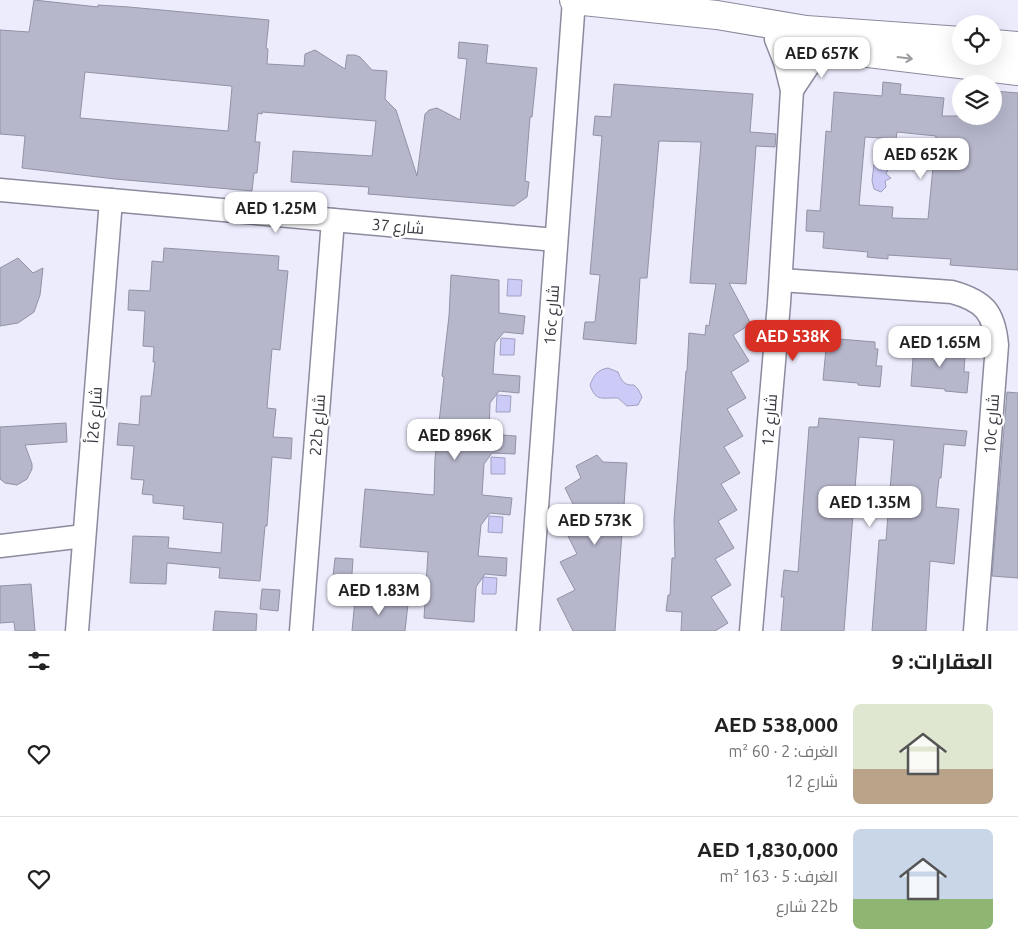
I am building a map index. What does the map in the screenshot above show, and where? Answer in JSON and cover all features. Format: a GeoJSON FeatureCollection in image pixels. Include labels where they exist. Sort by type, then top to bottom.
{"type":"FeatureCollection","features":[{"type":"Feature","properties":{"kind":"street"},"geometry":{"type":"LineString","coordinates":[[574,0],[726,16],[806,30],[952,40]]}},
{"type":"Feature","properties":{"kind":"street","name":"16c شارع"},"geometry":{"type":"LineString","coordinates":[[528,631],[574,0]]}},
{"type":"Feature","properties":{"kind":"street"},"geometry":{"type":"LineString","coordinates":[[686,11],[776,40],[1018,71]]}},
{"type":"Feature","properties":{"kind":"street","name":"شارع 12"},"geometry":{"type":"LineString","coordinates":[[752,631],[781,280],[792,90],[785,62],[776,40]]}},
{"type":"Feature","properties":{"kind":"street"},"geometry":{"type":"LineString","coordinates":[[1002,45],[1018,46]]}},
{"type":"Feature","properties":{"kind":"street"},"geometry":{"type":"LineString","coordinates":[[792,90],[808,66],[829,48]]}},
{"type":"Feature","properties":{"kind":"street","name":"شارع 37"},"geometry":{"type":"LineString","coordinates":[[0,190],[556,240]]}},
{"type":"Feature","properties":{"kind":"street","name":"شارع 26أ"},"geometry":{"type":"LineString","coordinates":[[77,631],[111,200]]}},
{"type":"Feature","properties":{"kind":"street","name":"22b شارع"},"geometry":{"type":"LineString","coordinates":[[301,631],[333,220]]}},
{"type":"Feature","properties":{"kind":"street","name":"10c شارع"},"geometry":{"type":"LineString","coordinates":[[781,280],[952,292],[971,297],[986,309],[995,326],[997,345],[976,631]]}},
{"type":"Feature","properties":{"kind":"street"},"geometry":{"type":"LineString","coordinates":[[0,546],[84,536]]}},
{"type":"Feature","properties":{"kind":"water"},"geometry":{"type":"Polygon","coordinates":[[[879,160],[887,162],[889,167],[886,174],[891,178],[885,181],[886,187],[881,192],[874,189],[872,181],[874,164],[879,160]]]}},
{"type":"Feature","properties":{"kind":"water"},"geometry":{"type":"Polygon","coordinates":[[[508,279],[522,280],[521,296],[507,296],[508,279]]]}},
{"type":"Feature","properties":{"kind":"water"},"geometry":{"type":"Polygon","coordinates":[[[501,338],[515,339],[514,355],[500,355],[501,338]]]}},
{"type":"Feature","properties":{"kind":"water"},"geometry":{"type":"Polygon","coordinates":[[[608,368],[618,372],[625,383],[634,385],[638,389],[642,397],[638,405],[627,406],[618,398],[601,398],[592,391],[590,385],[593,378],[599,372],[608,368]]]}},
{"type":"Feature","properties":{"kind":"water"},"geometry":{"type":"Polygon","coordinates":[[[497,395],[511,396],[510,412],[496,412],[497,395]]]}},
{"type":"Feature","properties":{"kind":"water"},"geometry":{"type":"Polygon","coordinates":[[[491,457],[505,458],[505,474],[491,474],[491,457]]]}},
{"type":"Feature","properties":{"kind":"water"},"geometry":{"type":"Polygon","coordinates":[[[489,516],[503,517],[502,533],[488,532],[489,516]]]}},
{"type":"Feature","properties":{"kind":"water"},"geometry":{"type":"Polygon","coordinates":[[[483,577],[497,578],[496,594],[482,594],[483,577]]]}},
{"type":"Feature","properties":{"kind":"building"},"geometry":{"type":"Polygon","coordinates":[[[34,0],[98,7],[98,5],[129,7],[269,20],[266,48],[268,49],[267,64],[304,66],[305,54],[315,50],[345,69],[347,55],[355,55],[360,57],[372,70],[387,71],[385,99],[396,110],[417,176],[425,114],[429,110],[437,108],[460,120],[467,59],[458,58],[459,42],[488,45],[486,63],[537,68],[532,117],[530,117],[525,181],[529,182],[527,197],[514,206],[368,194],[369,187],[291,182],[293,151],[372,156],[376,121],[262,112],[262,114],[258,113],[255,142],[260,142],[257,173],[254,173],[252,191],[115,179],[22,168],[25,136],[0,134],[0,30],[29,32],[34,0]],[[85,72],[80,118],[228,131],[231,86],[85,72]]]}},
{"type":"Feature","properties":{"kind":"building"},"geometry":{"type":"Polygon","coordinates":[[[883,82],[901,84],[900,94],[944,98],[942,116],[952,116],[952,125],[1002,125],[1002,92],[1018,93],[1018,270],[950,265],[951,259],[888,255],[888,259],[867,257],[868,252],[823,248],[824,232],[806,231],[807,210],[820,211],[826,131],[831,132],[834,92],[882,96],[883,82]],[[897,132],[896,139],[865,137],[859,205],[893,207],[892,218],[928,219],[936,136],[897,132]]]}},
{"type":"Feature","properties":{"kind":"building"},"geometry":{"type":"Polygon","coordinates":[[[614,84],[753,94],[750,132],[776,134],[775,147],[756,146],[746,284],[729,283],[751,324],[733,335],[749,361],[731,372],[746,398],[727,409],[743,436],[724,447],[740,473],[721,484],[737,510],[718,521],[734,548],[715,559],[731,585],[711,597],[728,623],[715,631],[681,631],[682,612],[666,611],[668,595],[670,595],[672,558],[675,558],[674,520],[689,333],[705,335],[706,325],[709,326],[716,284],[690,283],[701,142],[659,141],[647,278],[640,278],[636,344],[583,339],[585,322],[595,322],[600,275],[590,274],[602,136],[593,135],[595,116],[611,117],[614,84]]]}},
{"type":"Feature","properties":{"kind":"building"},"geometry":{"type":"Polygon","coordinates":[[[164,248],[279,256],[278,270],[288,271],[280,350],[272,349],[267,408],[276,409],[273,437],[292,438],[291,459],[272,457],[267,526],[265,526],[260,581],[219,578],[220,568],[167,563],[166,584],[130,583],[133,536],[169,537],[168,548],[221,553],[223,523],[183,519],[184,506],[153,503],[153,495],[142,494],[144,480],[131,479],[134,446],[117,445],[119,423],[139,425],[141,396],[151,396],[155,362],[153,362],[154,347],[143,346],[145,311],[128,310],[129,290],[150,291],[152,261],[163,262],[164,248]]]}},
{"type":"Feature","properties":{"kind":"building"},"geometry":{"type":"Polygon","coordinates":[[[18,258],[33,273],[43,268],[40,295],[34,312],[18,323],[0,326],[0,268],[18,258]]]}},
{"type":"Feature","properties":{"kind":"building"},"geometry":{"type":"Polygon","coordinates":[[[451,275],[499,280],[499,313],[525,316],[523,334],[504,332],[495,343],[493,374],[520,376],[519,393],[499,391],[490,403],[489,434],[516,436],[515,454],[492,453],[484,464],[482,495],[512,498],[510,515],[490,513],[481,525],[478,556],[507,558],[506,576],[485,574],[476,587],[474,622],[424,618],[428,552],[360,547],[365,489],[434,495],[435,459],[444,377],[442,376],[449,316],[451,275]]]}},
{"type":"Feature","properties":{"kind":"building"},"geometry":{"type":"Polygon","coordinates":[[[827,338],[875,342],[875,349],[878,349],[876,366],[882,366],[880,387],[823,380],[827,338]]]}},
{"type":"Feature","properties":{"kind":"building"},"geometry":{"type":"Polygon","coordinates":[[[914,344],[963,348],[962,355],[965,355],[964,372],[969,372],[967,393],[911,386],[914,344]]]}},
{"type":"Feature","properties":{"kind":"building"},"geometry":{"type":"Polygon","coordinates":[[[1007,392],[1018,393],[1018,578],[992,576],[1007,392]]]}},
{"type":"Feature","properties":{"kind":"building"},"geometry":{"type":"Polygon","coordinates":[[[819,418],[967,431],[965,446],[944,444],[936,507],[959,509],[954,564],[930,561],[926,631],[872,631],[879,540],[886,540],[894,440],[859,437],[844,631],[781,631],[784,597],[781,597],[784,570],[798,572],[809,427],[818,427],[819,418]]]}},
{"type":"Feature","properties":{"kind":"building"},"geometry":{"type":"Polygon","coordinates":[[[66,423],[67,442],[25,445],[32,464],[32,469],[27,479],[17,485],[5,483],[0,479],[0,427],[66,423]]]}},
{"type":"Feature","properties":{"kind":"building"},"geometry":{"type":"Polygon","coordinates":[[[597,455],[603,462],[627,463],[615,631],[573,631],[557,599],[575,590],[560,562],[577,554],[562,524],[579,516],[565,488],[581,478],[576,466],[597,455]]]}},
{"type":"Feature","properties":{"kind":"building"},"geometry":{"type":"Polygon","coordinates":[[[335,558],[353,559],[351,588],[332,586],[335,558]]]}},
{"type":"Feature","properties":{"kind":"building"},"geometry":{"type":"Polygon","coordinates":[[[31,584],[35,631],[15,631],[14,622],[0,623],[0,586],[31,584]]]}},
{"type":"Feature","properties":{"kind":"building"},"geometry":{"type":"Polygon","coordinates":[[[262,589],[280,590],[278,611],[260,609],[262,589]]]}},
{"type":"Feature","properties":{"kind":"building"},"geometry":{"type":"Polygon","coordinates":[[[355,599],[408,604],[405,631],[352,631],[355,599]]]}},
{"type":"Feature","properties":{"kind":"building"},"geometry":{"type":"Polygon","coordinates":[[[215,611],[257,614],[256,631],[213,631],[215,611]]]}}]}
